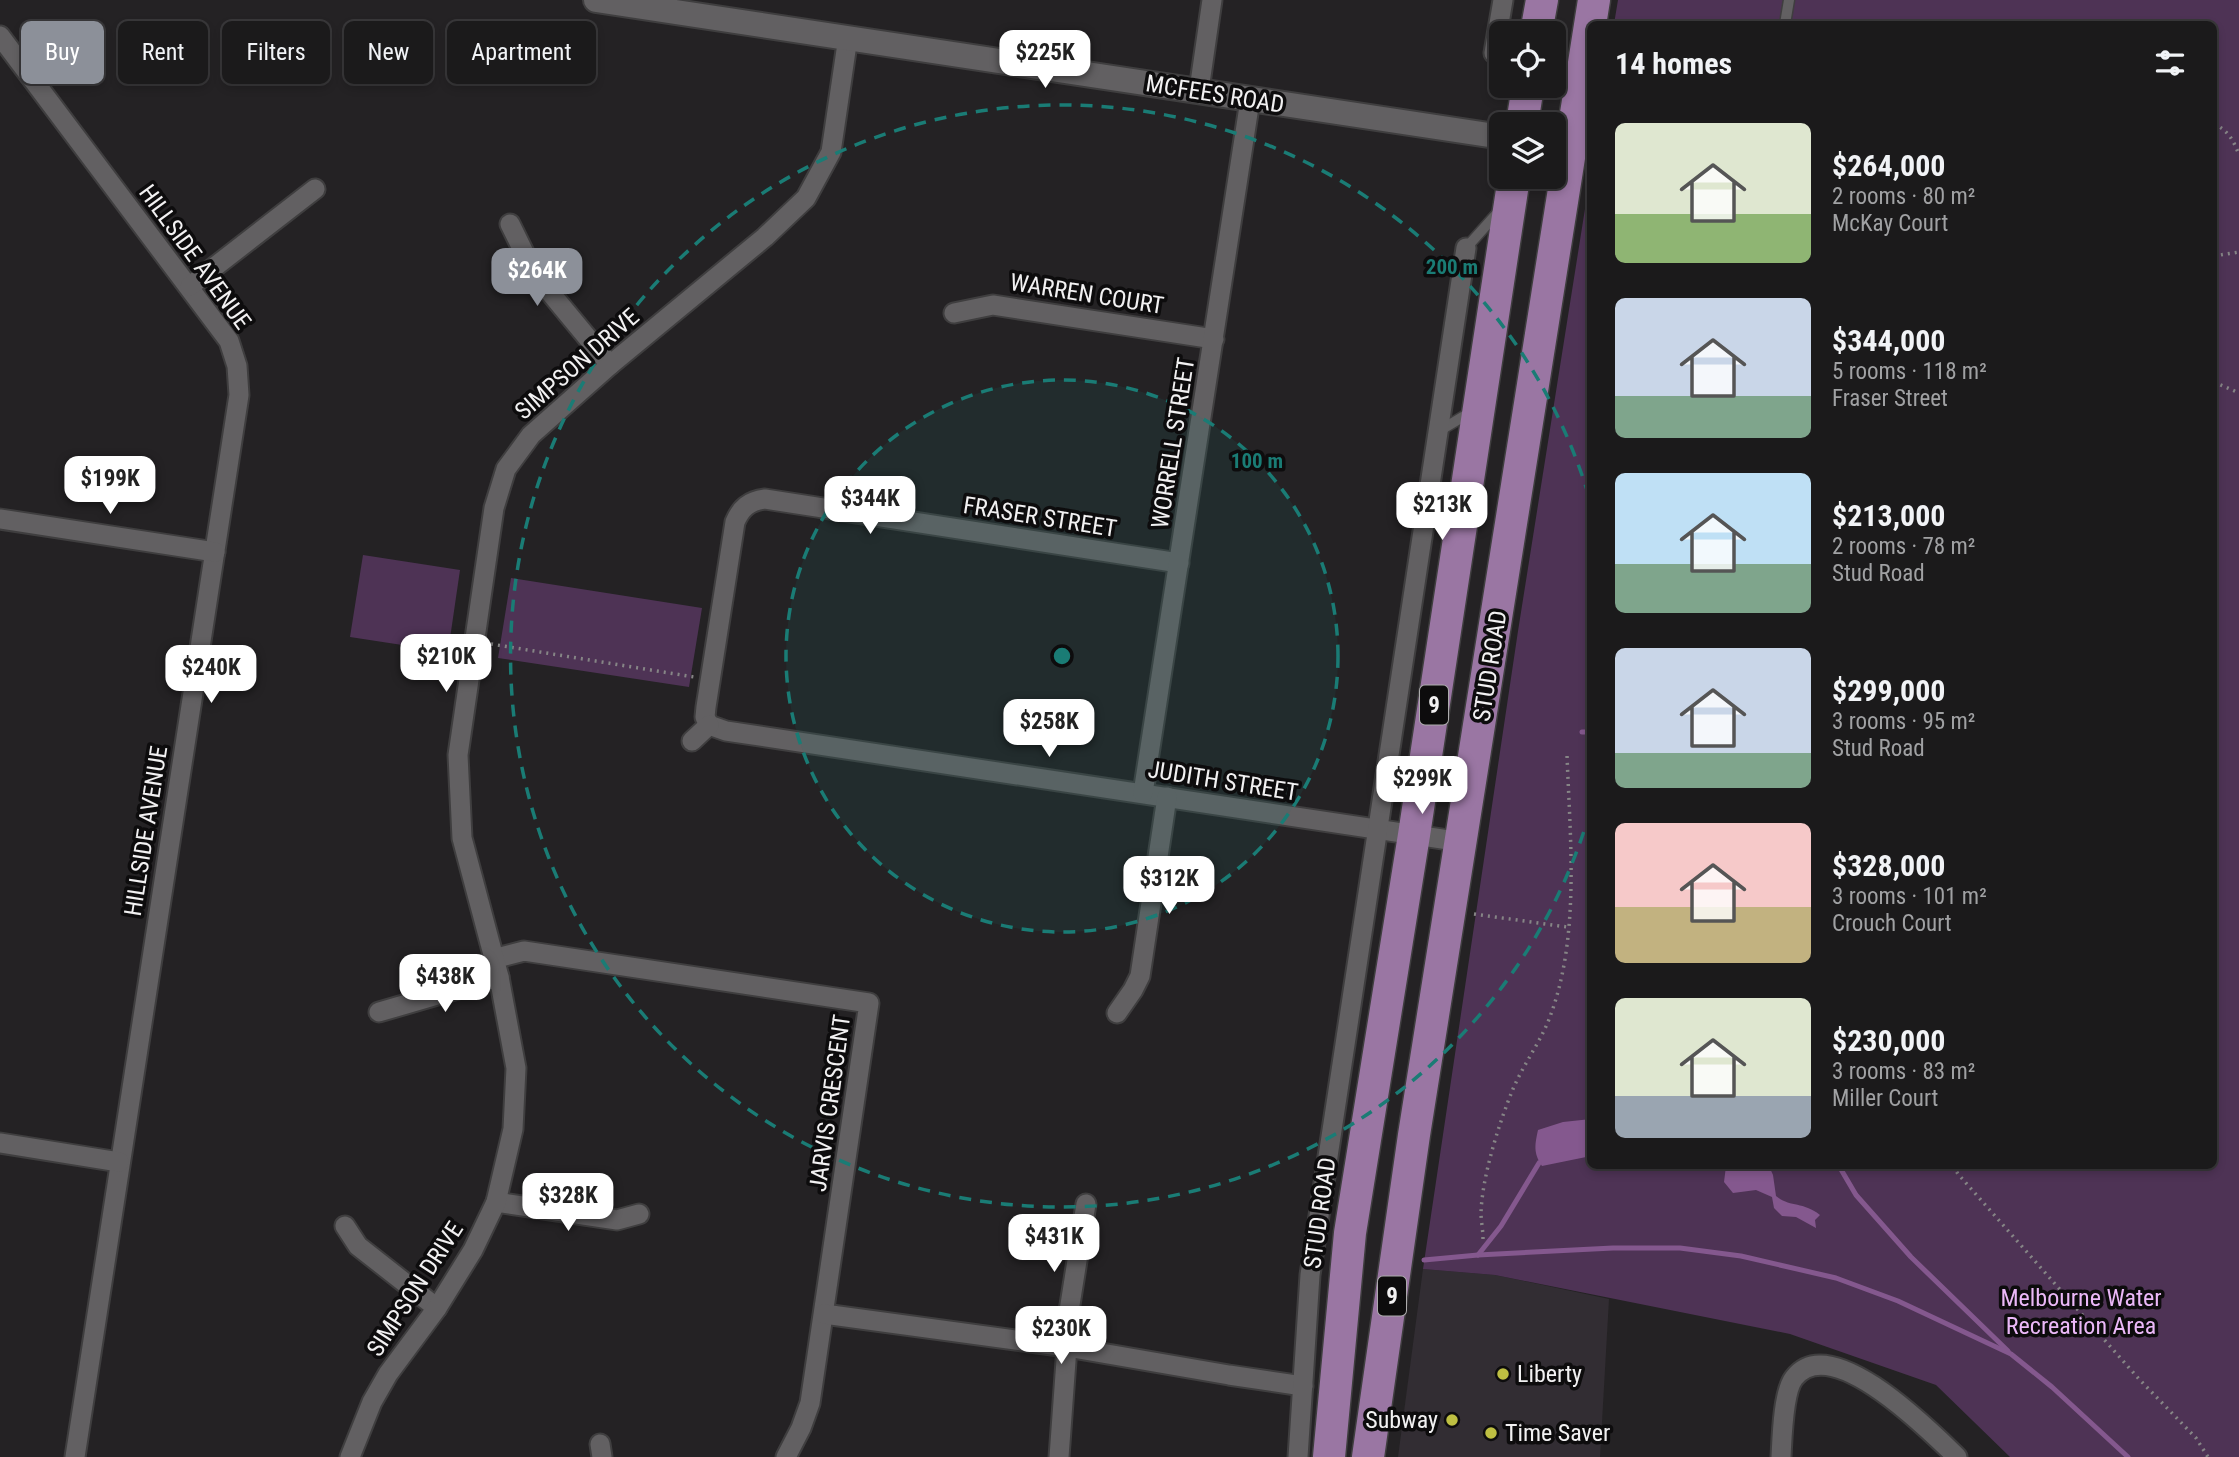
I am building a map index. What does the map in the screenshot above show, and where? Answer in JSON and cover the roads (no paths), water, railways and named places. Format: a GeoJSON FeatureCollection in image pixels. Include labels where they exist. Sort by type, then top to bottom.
{"type":"FeatureCollection","features":[{"type":"Feature","properties":{"kind":"highway"},"geometry":{"type":"LineString","coordinates":[[1538,21],[1542,0]]}},
{"type":"Feature","properties":{"kind":"highway","name":"STUD ROAD"},"geometry":{"type":"LineString","coordinates":[[1590,21],[1594,0]]}},
{"type":"Feature","properties":{"kind":"highway","name":"STUD ROAD"},"geometry":{"type":"LineString","coordinates":[[1566,133],[1587,33]]}},
{"type":"Feature","properties":{"kind":"highway","name":"STUD ROAD"},"geometry":{"type":"LineString","coordinates":[[1329,1457],[1350,1233],[1414,835],[1512,189]]}},
{"type":"Feature","properties":{"kind":"highway","name":"STUD ROAD"},"geometry":{"type":"LineString","coordinates":[[1368,1457],[1414,1135],[1462,842],[1557,189]]}},
{"type":"Feature","properties":{"kind":"street","name":"MCFEES ROAD"},"geometry":{"type":"LineString","coordinates":[[596,0],[1489,135]]}},
{"type":"Feature","properties":{"kind":"street"},"geometry":{"type":"LineString","coordinates":[[1199,90],[1212,0]]}},
{"type":"Feature","properties":{"kind":"street"},"geometry":{"type":"LineString","coordinates":[[1501,21],[1503,0]]}},
{"type":"Feature","properties":{"kind":"street","name":"HILLSIDE AVENUE"},"geometry":{"type":"LineString","coordinates":[[0,36],[229,341],[237,366],[239,395],[75,1457]]}},
{"type":"Feature","properties":{"kind":"street","name":"SIMPSON DRIVE"},"geometry":{"type":"LineString","coordinates":[[350,1457],[372,1402],[388,1374],[437,1308],[473,1250],[496,1202],[513,1129],[516,1068],[496,967],[462,838],[458,755],[494,508],[506,469],[531,435],[610,365],[765,237],[806,198],[831,152],[848,37]]}},
{"type":"Feature","properties":{"kind":"street","name":"WORRELL STREET"},"geometry":{"type":"LineString","coordinates":[[1143,793],[1250,100]]}},
{"type":"Feature","properties":{"kind":"street"},"geometry":{"type":"LineString","coordinates":[[190,286],[315,189]]}},
{"type":"Feature","properties":{"kind":"street"},"geometry":{"type":"LineString","coordinates":[[510,224],[534,273],[610,365]]}},
{"type":"Feature","properties":{"kind":"street","name":"STUD ROAD"},"geometry":{"type":"LineString","coordinates":[[1298,1457],[1310,1275],[1466,248]]}},
{"type":"Feature","properties":{"kind":"street","name":"WARREN COURT"},"geometry":{"type":"LineString","coordinates":[[954,313],[993,304],[1214,338]]}},
{"type":"Feature","properties":{"kind":"street","name":"FRASER STREET"},"geometry":{"type":"LineString","coordinates":[[709,725],[705,717],[735,522],[739,513],[755,501],[765,499],[1179,563]]}},
{"type":"Feature","properties":{"kind":"street"},"geometry":{"type":"LineString","coordinates":[[0,519],[215,552]]}},
{"type":"Feature","properties":{"kind":"street"},"geometry":{"type":"LineString","coordinates":[[692,741],[709,725]]}},
{"type":"Feature","properties":{"kind":"street","name":"JUDITH STREET"},"geometry":{"type":"LineString","coordinates":[[709,725],[726,731],[1462,842]]}},
{"type":"Feature","properties":{"kind":"street"},"geometry":{"type":"LineString","coordinates":[[1116,1013],[1140,976],[1167,797]]}},
{"type":"Feature","properties":{"kind":"street","name":"JARVIS CRESCENT"},"geometry":{"type":"LineString","coordinates":[[496,967],[524,951],[869,1003],[810,1403],[786,1457]]}},
{"type":"Feature","properties":{"kind":"street"},"geometry":{"type":"LineString","coordinates":[[379,1012],[496,967]]}},
{"type":"Feature","properties":{"kind":"street"},"geometry":{"type":"LineString","coordinates":[[0,1143],[119,1162]]}},
{"type":"Feature","properties":{"kind":"street"},"geometry":{"type":"LineString","coordinates":[[496,1202],[617,1220],[639,1214]]}},
{"type":"Feature","properties":{"kind":"street"},"geometry":{"type":"LineString","coordinates":[[1059,1457],[1066,1331],[1086,1203]]}},
{"type":"Feature","properties":{"kind":"street"},"geometry":{"type":"LineString","coordinates":[[345,1226],[358,1246],[437,1308]]}},
{"type":"Feature","properties":{"kind":"street"},"geometry":{"type":"LineString","coordinates":[[824,1314],[1067,1347],[1303,1385]]}},
{"type":"Feature","properties":{"kind":"street"},"geometry":{"type":"LineString","coordinates":[[1781,1457],[1783,1418],[1792,1380],[1805,1369],[1821,1365],[1842,1370],[1882,1390],[1957,1457]]}},
{"type":"Feature","properties":{"kind":"lane"},"geometry":{"type":"LineString","coordinates":[[1786,21],[1789,0]]}},
{"type":"Feature","properties":{"kind":"lane","name":"STUD ROAD"},"geometry":{"type":"LineString","coordinates":[[1466,248],[1511,189]]}},
{"type":"Feature","properties":{"kind":"lane"},"geometry":{"type":"LineString","coordinates":[[1438,432],[1479,407]]}},
{"type":"Feature","properties":{"kind":"waterway"},"geometry":{"type":"LineString","coordinates":[[1582,732],[1587,732]]}},
{"type":"Feature","properties":{"kind":"waterway"},"geometry":{"type":"LineString","coordinates":[[1478,1255],[1501,1226],[1539,1163]]}},
{"type":"Feature","properties":{"kind":"waterway"},"geometry":{"type":"LineString","coordinates":[[1841,1169],[1856,1195],[1911,1257],[2008,1351]]}},
{"type":"Feature","properties":{"kind":"waterway"},"geometry":{"type":"LineString","coordinates":[[1424,1260],[1613,1248],[1680,1248],[1741,1256],[1836,1278],[1898,1301],[2011,1354],[2052,1387],[2128,1457]]}},
{"type":"Feature","properties":{"kind":"place","name":"Liberty"},"geometry":{"type":"Point","coordinates":[1503,1374]}},
{"type":"Feature","properties":{"kind":"place","name":"Subway"},"geometry":{"type":"Point","coordinates":[1452,1420]}},
{"type":"Feature","properties":{"kind":"place","name":"Time Saver"},"geometry":{"type":"Point","coordinates":[1491,1433]}},
{"type":"Feature","properties":{"kind":"park label","name":"Melbourne Water Recreation Area"},"geometry":{"type":"Point","coordinates":[2081,1312]}}]}
